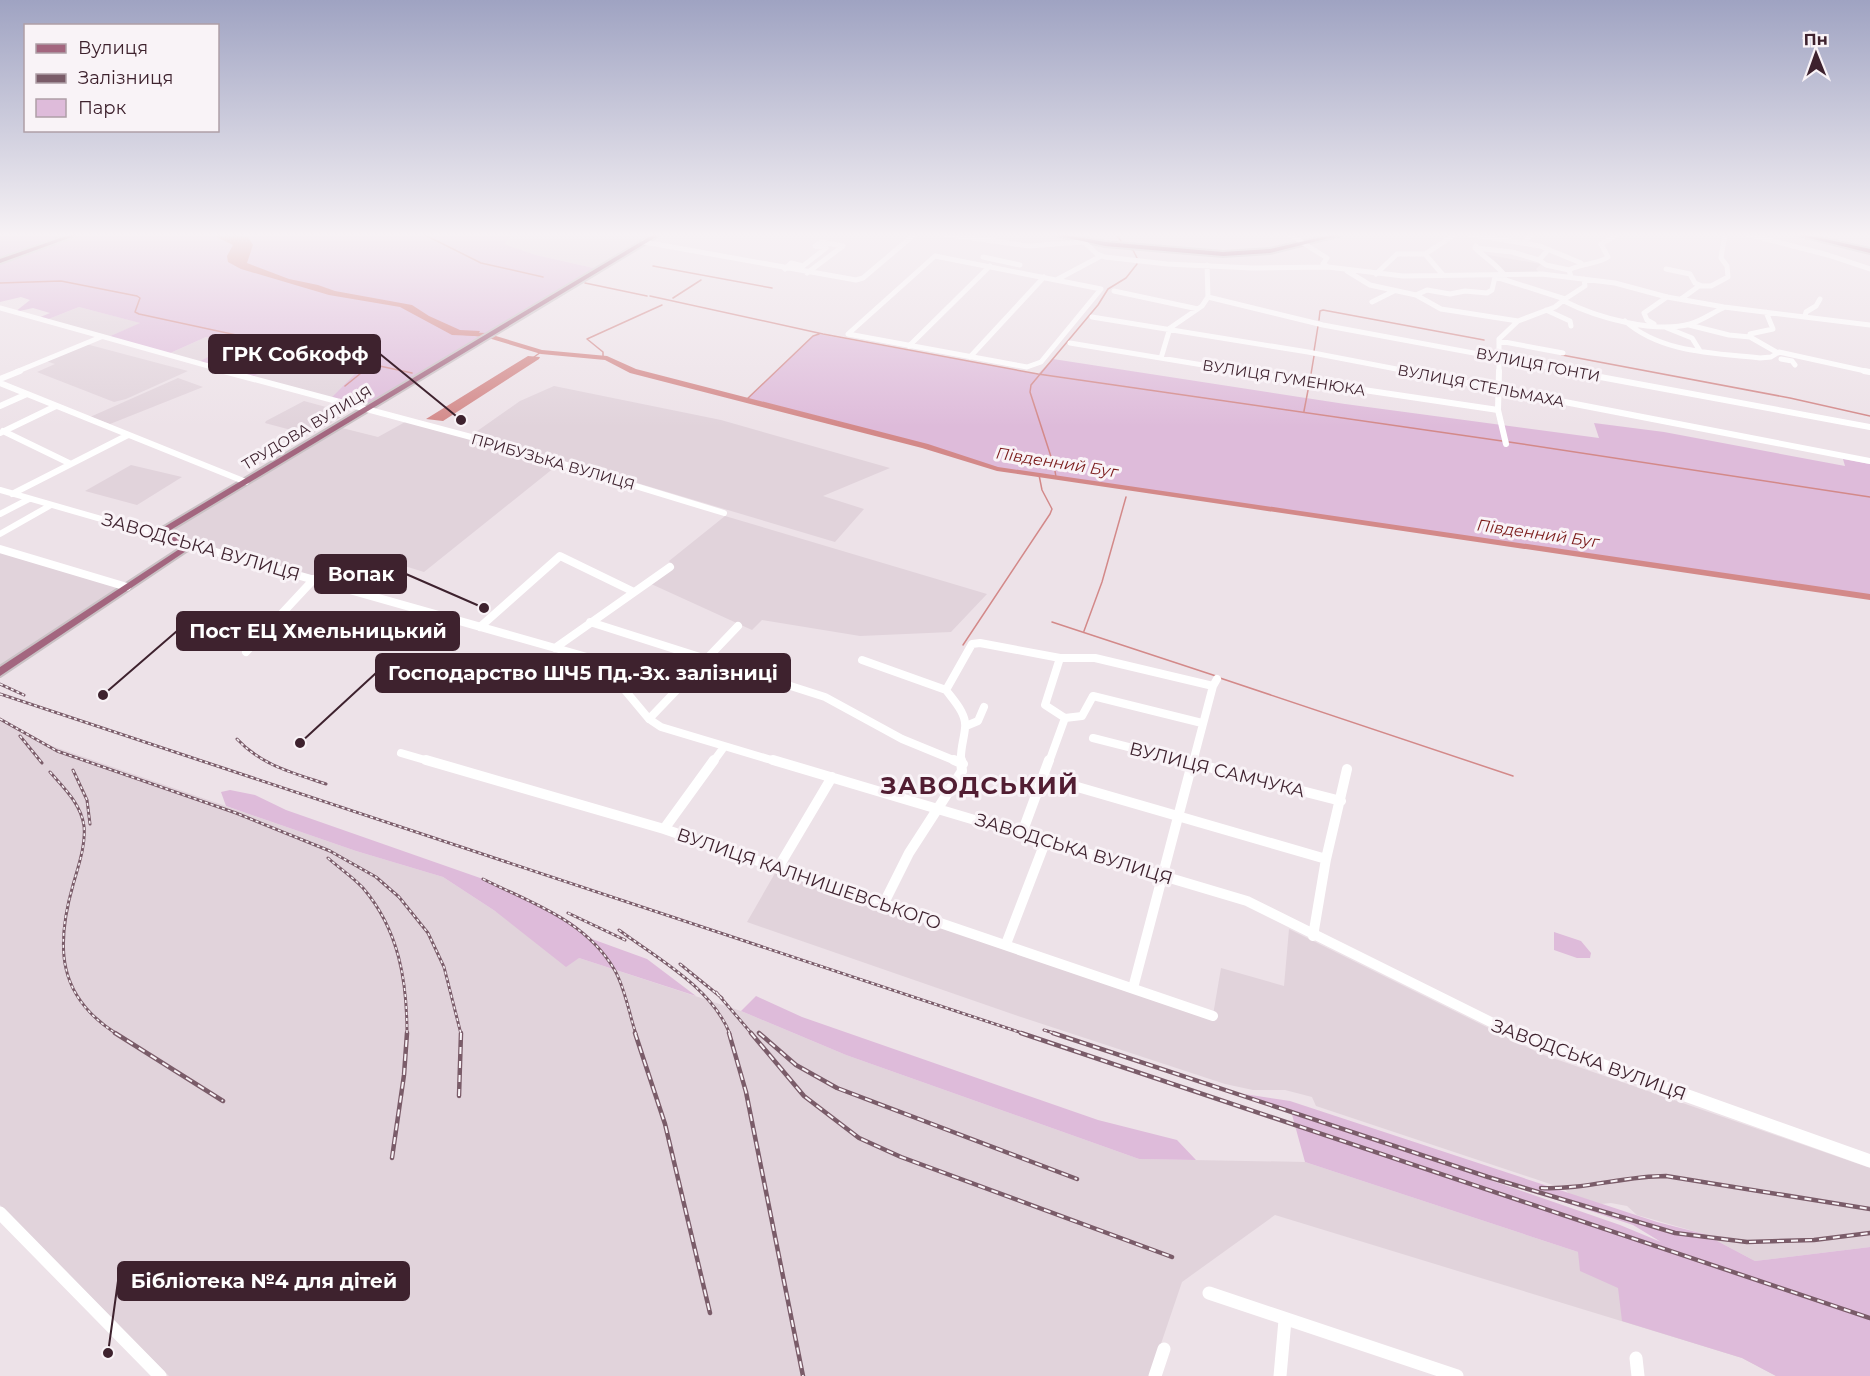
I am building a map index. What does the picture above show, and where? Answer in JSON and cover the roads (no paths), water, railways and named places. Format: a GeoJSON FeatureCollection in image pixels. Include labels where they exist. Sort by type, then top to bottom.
{"type":"FeatureCollection","features":[{"type":"Feature","properties":{"kind":"main road","name":"ТРУДОВА ВУЛИЦЯ"},"geometry":{"type":"LineString","coordinates":[[157,535],[551,298]]}},
{"type":"Feature","properties":{"kind":"main road","name":"ЗАВОДСЬКА ВУЛИЦЯ"},"geometry":{"type":"LineString","coordinates":[[157,535],[191,545]]}},
{"type":"Feature","properties":{"kind":"main road"},"geometry":{"type":"LineString","coordinates":[[0,672],[191,545]]}},
{"type":"Feature","properties":{"kind":"street"},"geometry":{"type":"LineString","coordinates":[[888,298],[848,334],[1027,367],[1041,362],[1093,298]]}},
{"type":"Feature","properties":{"kind":"street"},"geometry":{"type":"LineString","coordinates":[[909,346],[957,298]]}},
{"type":"Feature","properties":{"kind":"street"},"geometry":{"type":"LineString","coordinates":[[970,357],[1024,298]]}},
{"type":"Feature","properties":{"kind":"street"},"geometry":{"type":"LineString","coordinates":[[1148,298],[1198,309]]}},
{"type":"Feature","properties":{"kind":"street"},"geometry":{"type":"LineString","coordinates":[[1161,358],[1170,329],[1198,309],[1207,298]]}},
{"type":"Feature","properties":{"kind":"street","name":"ВУЛИЦЯ ГОНТИ"},"geometry":{"type":"LineString","coordinates":[[1213,298],[1323,325],[1870,427]]}},
{"type":"Feature","properties":{"kind":"street"},"geometry":{"type":"LineString","coordinates":[[1372,302],[1380,298]]}},
{"type":"Feature","properties":{"kind":"street"},"geometry":{"type":"LineString","coordinates":[[1422,298],[1441,309],[1518,321]]}},
{"type":"Feature","properties":{"kind":"street"},"geometry":{"type":"LineString","coordinates":[[1559,298],[1586,310],[1625,321],[1689,325],[1729,335],[1750,337],[1778,353],[1870,372]]}},
{"type":"Feature","properties":{"kind":"street"},"geometry":{"type":"LineString","coordinates":[[1506,444],[1498,410],[1499,341],[1518,321],[1546,310],[1567,298]]}},
{"type":"Feature","properties":{"kind":"street"},"geometry":{"type":"LineString","coordinates":[[1665,298],[1644,314],[1653,324],[1686,334],[1697,341],[1700,351]]}},
{"type":"Feature","properties":{"kind":"street"},"geometry":{"type":"LineString","coordinates":[[1675,298],[1724,307],[1870,325]]}},
{"type":"Feature","properties":{"kind":"street"},"geometry":{"type":"LineString","coordinates":[[1805,316],[1806,312],[1816,306],[1820,299]]}},
{"type":"Feature","properties":{"kind":"street"},"geometry":{"type":"LineString","coordinates":[[1689,325],[1724,307]]}},
{"type":"Feature","properties":{"kind":"street","name":"ПРИБУЗЬКА ВУЛИЦЯ"},"geometry":{"type":"LineString","coordinates":[[0,308],[365,410],[501,445],[724,513]]}},
{"type":"Feature","properties":{"kind":"street"},"geometry":{"type":"LineString","coordinates":[[1546,310],[1570,321],[1571,326]]}},
{"type":"Feature","properties":{"kind":"street"},"geometry":{"type":"LineString","coordinates":[[1750,337],[1750,334],[1773,329],[1766,312]]}},
{"type":"Feature","properties":{"kind":"street","name":"ВУЛИЦЯ СТЕЛЬМАХА"},"geometry":{"type":"LineString","coordinates":[[1092,317],[1308,352],[1870,461]]}},
{"type":"Feature","properties":{"kind":"street"},"geometry":{"type":"LineString","coordinates":[[1625,321],[1632,330],[1671,346],[1760,358],[1772,357],[1792,361],[1795,365]]}},
{"type":"Feature","properties":{"kind":"street"},"geometry":{"type":"LineString","coordinates":[[0,381],[101,337]]}},
{"type":"Feature","properties":{"kind":"street"},"geometry":{"type":"LineString","coordinates":[[1499,341],[1563,353]]}},
{"type":"Feature","properties":{"kind":"street","name":"ВУЛИЦЯ ГУМЕНЮКА"},"geometry":{"type":"LineString","coordinates":[[1070,343],[1310,384],[1498,410]]}},
{"type":"Feature","properties":{"kind":"street"},"geometry":{"type":"LineString","coordinates":[[1772,357],[1778,353]]}},
{"type":"Feature","properties":{"kind":"street"},"geometry":{"type":"LineString","coordinates":[[0,381],[56,406],[246,482]]}},
{"type":"Feature","properties":{"kind":"street"},"geometry":{"type":"LineString","coordinates":[[0,406],[27,394]]}},
{"type":"Feature","properties":{"kind":"street"},"geometry":{"type":"LineString","coordinates":[[2,432],[56,406]]}},
{"type":"Feature","properties":{"kind":"street"},"geometry":{"type":"LineString","coordinates":[[2,432],[71,464]]}},
{"type":"Feature","properties":{"kind":"street"},"geometry":{"type":"LineString","coordinates":[[12,494],[128,435]]}},
{"type":"Feature","properties":{"kind":"street","name":"ЗАВОДСЬКА ВУЛИЦЯ"},"geometry":{"type":"LineString","coordinates":[[0,490],[157,535]]}},
{"type":"Feature","properties":{"kind":"street"},"geometry":{"type":"LineString","coordinates":[[0,514],[29,499]]}},
{"type":"Feature","properties":{"kind":"street"},"geometry":{"type":"LineString","coordinates":[[0,534],[51,505]]}},
{"type":"Feature","properties":{"kind":"street","name":"ЗАВОДСЬКА ВУЛИЦЯ"},"geometry":{"type":"LineString","coordinates":[[191,545],[555,648],[603,664],[649,719],[661,727],[1247,901],[1313,936],[1524,1039],[1870,1161]]}},
{"type":"Feature","properties":{"kind":"street"},"geometry":{"type":"LineString","coordinates":[[0,549],[127,587]]}},
{"type":"Feature","properties":{"kind":"street"},"geometry":{"type":"LineString","coordinates":[[480,627],[560,556],[632,591]]}},
{"type":"Feature","properties":{"kind":"street"},"geometry":{"type":"LineString","coordinates":[[555,648],[632,591],[670,567]]}},
{"type":"Feature","properties":{"kind":"street"},"geometry":{"type":"LineString","coordinates":[[246,651],[314,579]]}},
{"type":"Feature","properties":{"kind":"street"},"geometry":{"type":"LineString","coordinates":[[590,622],[825,697],[902,739],[963,764]]}},
{"type":"Feature","properties":{"kind":"street"},"geometry":{"type":"LineString","coordinates":[[649,719],[738,627]]}},
{"type":"Feature","properties":{"kind":"street"},"geometry":{"type":"LineString","coordinates":[[946,690],[960,662],[972,644],[976,642],[1060,658],[1095,658],[1215,683],[1202,723],[1133,988]]}},
{"type":"Feature","properties":{"kind":"street"},"geometry":{"type":"LineString","coordinates":[[1060,658],[1045,705],[1065,718],[1082,716],[1093,696],[1202,723]]}},
{"type":"Feature","properties":{"kind":"street"},"geometry":{"type":"LineString","coordinates":[[862,660],[946,690],[961,710],[966,726],[960,751],[963,764],[960,775],[909,853],[883,905]]}},
{"type":"Feature","properties":{"kind":"street"},"geometry":{"type":"LineString","coordinates":[[966,726],[978,721],[984,707]]}},
{"type":"Feature","properties":{"kind":"street"},"geometry":{"type":"LineString","coordinates":[[1022,833],[1065,718]]}},
{"type":"Feature","properties":{"kind":"street","name":"ВУЛИЦЯ САМЧУКА"},"geometry":{"type":"LineString","coordinates":[[1093,738],[1341,801]]}},
{"type":"Feature","properties":{"kind":"street"},"geometry":{"type":"LineString","coordinates":[[664,829],[724,747]]}},
{"type":"Feature","properties":{"kind":"street","name":"ВУЛИЦЯ КАЛНИШЕВСЬКОГО"},"geometry":{"type":"LineString","coordinates":[[401,753],[664,829],[1213,1016]]}},
{"type":"Feature","properties":{"kind":"street"},"geometry":{"type":"LineString","coordinates":[[1313,936],[1326,859],[1347,769]]}},
{"type":"Feature","properties":{"kind":"street"},"geometry":{"type":"LineString","coordinates":[[778,868],[832,777]]}},
{"type":"Feature","properties":{"kind":"street"},"geometry":{"type":"LineString","coordinates":[[1043,777],[1326,859]]}},
{"type":"Feature","properties":{"kind":"street"},"geometry":{"type":"LineString","coordinates":[[1006,944],[1046,840]]}},
{"type":"Feature","properties":{"kind":"street"},"geometry":{"type":"LineString","coordinates":[[0,1213],[160,1376]]}},
{"type":"Feature","properties":{"kind":"street"},"geometry":{"type":"LineString","coordinates":[[1209,1293],[1448,1374]]}},
{"type":"Feature","properties":{"kind":"street"},"geometry":{"type":"LineString","coordinates":[[1280,1376],[1285,1320]]}},
{"type":"Feature","properties":{"kind":"street"},"geometry":{"type":"LineString","coordinates":[[1155,1376],[1164,1349]]}},
{"type":"Feature","properties":{"kind":"street"},"geometry":{"type":"LineString","coordinates":[[1636,1358],[1638,1376]]}},
{"type":"Feature","properties":{"kind":"waterway"},"geometry":{"type":"LineString","coordinates":[[140,298],[135,312],[139,314],[412,373]]}},
{"type":"Feature","properties":{"kind":"waterway"},"geometry":{"type":"LineString","coordinates":[[660,298],[823,334],[1040,374]]}},
{"type":"Feature","properties":{"kind":"waterway"},"geometry":{"type":"LineString","coordinates":[[1040,374],[1102,298]]}},
{"type":"Feature","properties":{"kind":"waterway"},"geometry":{"type":"LineString","coordinates":[[603,358],[603,352],[587,339],[662,305]]}},
{"type":"Feature","properties":{"kind":"waterway"},"geometry":{"type":"LineString","coordinates":[[1319,320],[1320,311],[1323,310],[1484,340]]}},
{"type":"Feature","properties":{"kind":"waterway"},"geometry":{"type":"LineString","coordinates":[[1314,351],[1318,326]]}},
{"type":"Feature","properties":{"kind":"waterway","name":"Південний Буг"},"geometry":{"type":"LineString","coordinates":[[465,334],[486,335],[541,352],[607,358],[633,371],[925,446],[997,469],[1870,597]]}},
{"type":"Feature","properties":{"kind":"waterway"},"geometry":{"type":"LineString","coordinates":[[746,400],[813,336],[819,334]]}},
{"type":"Feature","properties":{"kind":"waterway","name":"Південний Буг"},"geometry":{"type":"LineString","coordinates":[[534,357],[541,352]]}},
{"type":"Feature","properties":{"kind":"waterway"},"geometry":{"type":"LineString","coordinates":[[1562,355],[1790,398],[1870,416]]}},
{"type":"Feature","properties":{"kind":"waterway"},"geometry":{"type":"LineString","coordinates":[[1310,380],[1314,356]]}},
{"type":"Feature","properties":{"kind":"waterway"},"geometry":{"type":"LineString","coordinates":[[345,386],[371,365]]}},
{"type":"Feature","properties":{"kind":"waterway"},"geometry":{"type":"LineString","coordinates":[[1040,374],[1502,441]]}},
{"type":"Feature","properties":{"kind":"waterway"},"geometry":{"type":"LineString","coordinates":[[1040,374],[1031,385],[1030,392],[1055,469]]}},
{"type":"Feature","properties":{"kind":"waterway"},"geometry":{"type":"LineString","coordinates":[[1304,411],[1309,385]]}},
{"type":"Feature","properties":{"kind":"waterway"},"geometry":{"type":"LineString","coordinates":[[1509,442],[1870,497]]}},
{"type":"Feature","properties":{"kind":"waterway","name":"Південний Буг"},"geometry":{"type":"LineString","coordinates":[[1055,471],[1056,477]]}},
{"type":"Feature","properties":{"kind":"waterway"},"geometry":{"type":"LineString","coordinates":[[963,645],[1050,514],[1052,509],[1042,490],[1039,475]]}},
{"type":"Feature","properties":{"kind":"waterway"},"geometry":{"type":"LineString","coordinates":[[1084,631],[1102,582],[1126,497]]}},
{"type":"Feature","properties":{"kind":"waterway"},"geometry":{"type":"LineString","coordinates":[[1052,622],[1216,676]]}},
{"type":"Feature","properties":{"kind":"waterway"},"geometry":{"type":"LineString","coordinates":[[1220,678],[1513,776]]}},
{"type":"Feature","properties":{"kind":"railway"},"geometry":{"type":"LineString","coordinates":[[0,684],[24,695]]}},
{"type":"Feature","properties":{"kind":"railway"},"geometry":{"type":"LineString","coordinates":[[0,694],[1025,1034]]}},
{"type":"Feature","properties":{"kind":"railway"},"geometry":{"type":"LineString","coordinates":[[0,719],[57,751],[236,813],[330,851],[376,877],[399,897],[428,933],[444,967],[461,1034]]}},
{"type":"Feature","properties":{"kind":"railway"},"geometry":{"type":"LineString","coordinates":[[20,736],[42,763]]}},
{"type":"Feature","properties":{"kind":"railway"},"geometry":{"type":"LineString","coordinates":[[237,739],[267,762],[326,784]]}},
{"type":"Feature","properties":{"kind":"railway"},"geometry":{"type":"LineString","coordinates":[[73,770],[87,800],[90,824]]}},
{"type":"Feature","properties":{"kind":"railway"},"geometry":{"type":"LineString","coordinates":[[50,772],[76,803],[84,826],[83,848],[67,908],[64,930],[63,950],[66,969],[72,987],[83,1004],[97,1020],[117,1034]]}},
{"type":"Feature","properties":{"kind":"railway"},"geometry":{"type":"LineString","coordinates":[[328,858],[363,888],[385,921],[393,939],[403,976],[407,1033]]}},
{"type":"Feature","properties":{"kind":"railway"},"geometry":{"type":"LineString","coordinates":[[483,879],[556,915],[572,925],[602,952],[618,976],[636,1034]]}},
{"type":"Feature","properties":{"kind":"railway"},"geometry":{"type":"LineString","coordinates":[[568,913],[625,940]]}},
{"type":"Feature","properties":{"kind":"railway"},"geometry":{"type":"LineString","coordinates":[[619,930],[697,988],[721,1017],[730,1034]]}},
{"type":"Feature","properties":{"kind":"railway"},"geometry":{"type":"LineString","coordinates":[[680,964],[719,996]]}},
{"type":"Feature","properties":{"kind":"railway"},"geometry":{"type":"LineString","coordinates":[[716,992],[719,996]]}},
{"type":"Feature","properties":{"kind":"railway"},"geometry":{"type":"LineString","coordinates":[[719,996],[752,1034]]}},
{"type":"Feature","properties":{"kind":"railway"},"geometry":{"type":"LineString","coordinates":[[1044,1030],[1057,1034]]}},
{"type":"Feature","properties":{"kind":"railway"},"geometry":{"type":"LineString","coordinates":[[115,1033],[223,1101]]}},
{"type":"Feature","properties":{"kind":"railway"},"geometry":{"type":"LineString","coordinates":[[392,1158],[404,1075],[407,1033]]}},
{"type":"Feature","properties":{"kind":"railway"},"geometry":{"type":"LineString","coordinates":[[635,1033],[665,1124],[710,1313]]}},
{"type":"Feature","properties":{"kind":"railway"},"geometry":{"type":"LineString","coordinates":[[729,1033],[746,1092],[803,1376]]}},
{"type":"Feature","properties":{"kind":"railway"},"geometry":{"type":"LineString","coordinates":[[751,1033],[804,1096],[859,1138],[901,1157],[1172,1257]]}},
{"type":"Feature","properties":{"kind":"railway"},"geometry":{"type":"LineString","coordinates":[[759,1033],[796,1065],[837,1088],[1077,1179]]}},
{"type":"Feature","properties":{"kind":"railway"},"geometry":{"type":"LineString","coordinates":[[1021,1033],[1870,1318]]}},
{"type":"Feature","properties":{"kind":"railway"},"geometry":{"type":"LineString","coordinates":[[1053,1033],[1488,1177],[1675,1233],[1747,1242],[1814,1240],[1870,1233]]}},
{"type":"Feature","properties":{"kind":"railway"},"geometry":{"type":"LineString","coordinates":[[459,1096],[461,1034]]}},
{"type":"Feature","properties":{"kind":"railway"},"geometry":{"type":"LineString","coordinates":[[1541,1188],[1572,1187],[1666,1176],[1870,1209]]}},
{"type":"Feature","properties":{"kind":"place","name":"ГРК Собкофф"},"geometry":{"type":"Point","coordinates":[461,420]}},
{"type":"Feature","properties":{"kind":"place","name":"Вопак"},"geometry":{"type":"Point","coordinates":[484,608]}},
{"type":"Feature","properties":{"kind":"place","name":"Пост ЕЦ Хмельницький"},"geometry":{"type":"Point","coordinates":[103,695]}},
{"type":"Feature","properties":{"kind":"place","name":"Господарство ШЧ5 Пд.-Зх. залізниці"},"geometry":{"type":"Point","coordinates":[300,743]}},
{"type":"Feature","properties":{"kind":"place","name":"Бібліотека №4 для дітей"},"geometry":{"type":"Point","coordinates":[108,1353]}},
{"type":"Feature","properties":{"kind":"district","name":"ЗАВОДСЬКИЙ"},"geometry":{"type":"Point","coordinates":[980,786]}}]}
